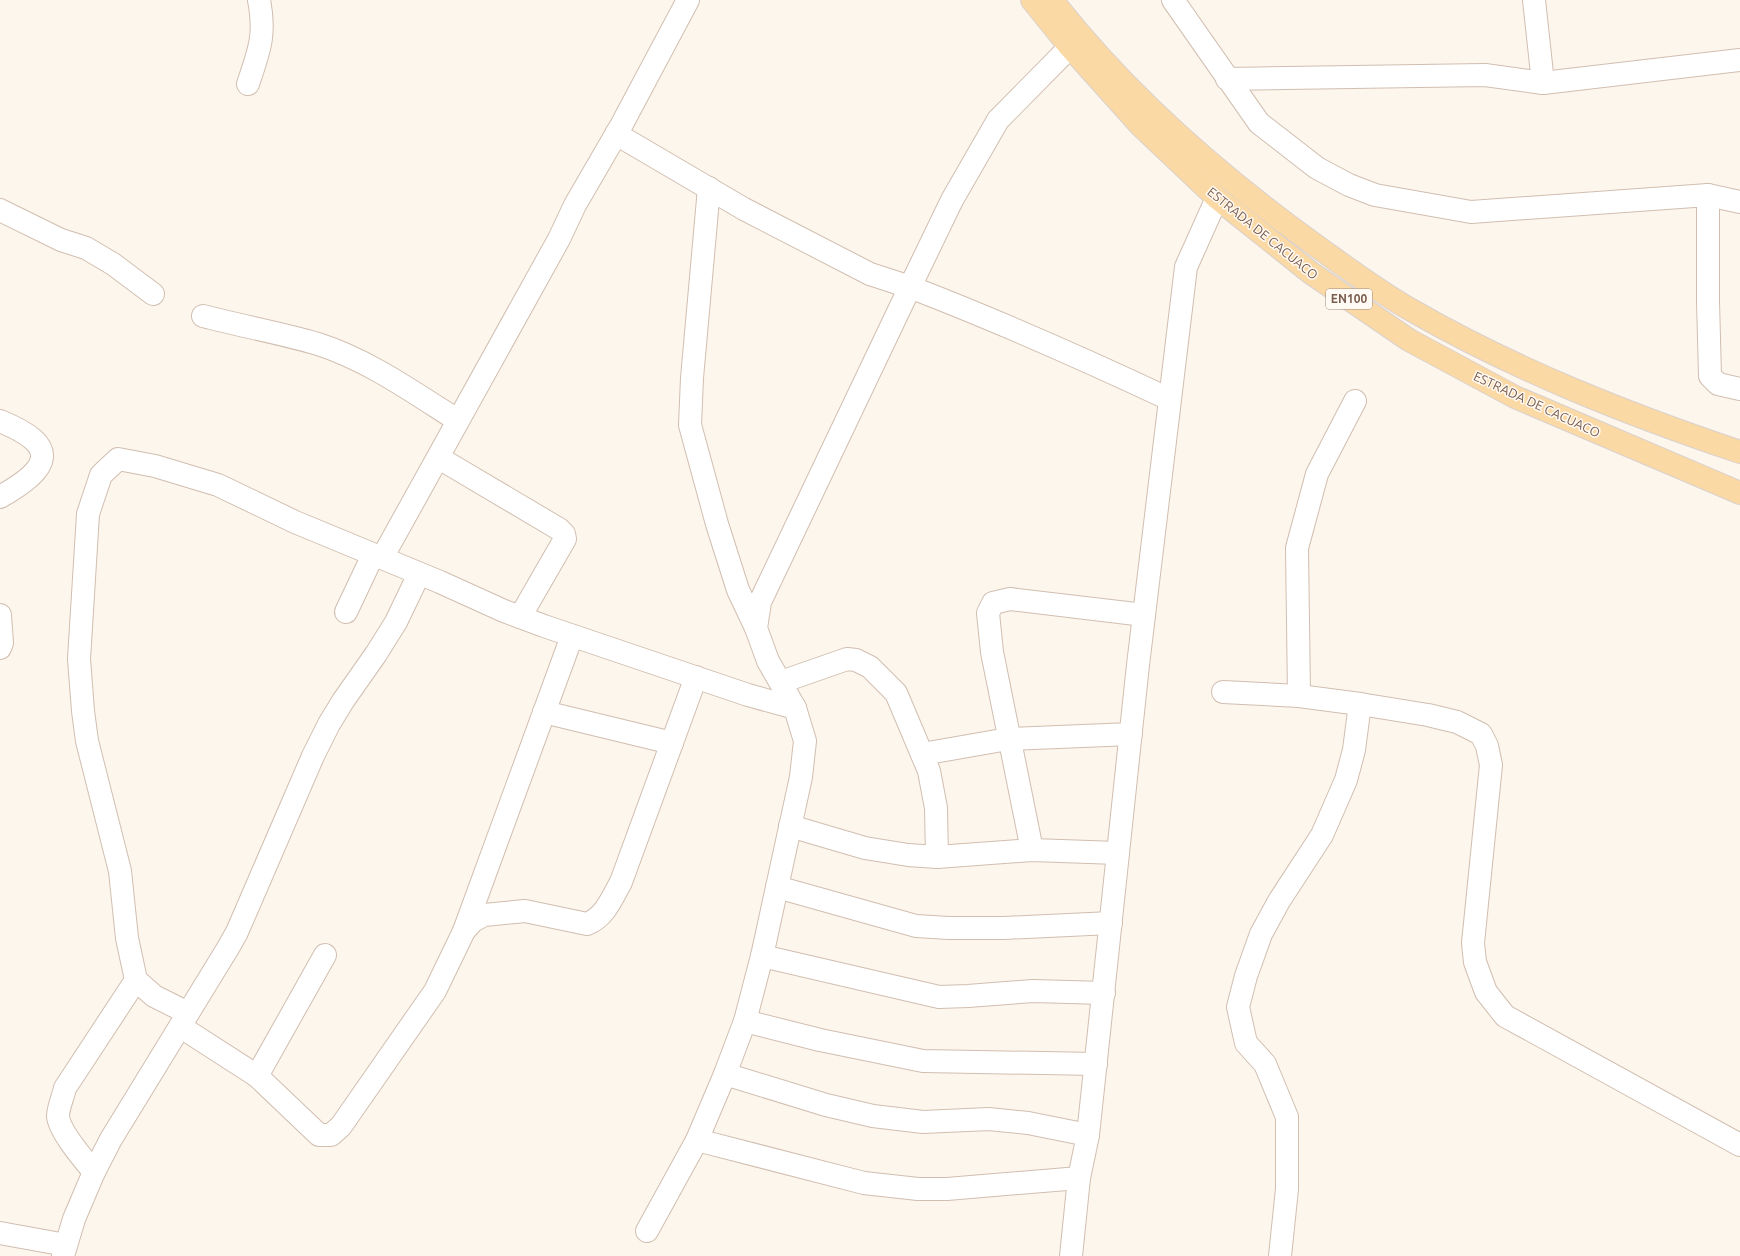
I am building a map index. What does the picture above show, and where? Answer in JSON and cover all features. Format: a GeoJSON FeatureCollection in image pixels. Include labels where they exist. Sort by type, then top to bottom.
{"type":"FeatureCollection","features":[{"type":"Feature","properties":{"kind":"main road","name":"ESTRADA DE CACUACO"},"geometry":{"type":"LineString","coordinates":[[1032,0],[1070,47],[1140,125],[1217,198],[1311,273],[1409,340],[1515,397],[1740,492]]}},
{"type":"Feature","properties":{"kind":"main road","name":"ESTRADA DE CACUACO"},"geometry":{"type":"LineString","coordinates":[[1052,0],[1112,70],[1170,128],[1228,179],[1289,226],[1350,270],[1412,310],[1478,346],[1549,380],[1693,437],[1740,452]]}},
{"type":"Feature","properties":{"kind":"street"},"geometry":{"type":"LineString","coordinates":[[248,84],[261,44],[263,16],[259,0]]}},
{"type":"Feature","properties":{"kind":"street"},"geometry":{"type":"LineString","coordinates":[[346,612],[378,556],[439,458],[457,420],[559,239],[575,205],[616,134],[688,0]]}},
{"type":"Feature","properties":{"kind":"street"},"geometry":{"type":"LineString","coordinates":[[1173,0],[1259,123],[1318,168],[1348,185],[1375,195],[1471,212],[1708,195],[1740,202]]}},
{"type":"Feature","properties":{"kind":"street"},"geometry":{"type":"LineString","coordinates":[[1534,0],[1543,83]]}},
{"type":"Feature","properties":{"kind":"street"},"geometry":{"type":"LineString","coordinates":[[756,628],[760,602],[952,200],[998,120],[1070,47]]}},
{"type":"Feature","properties":{"kind":"street"},"geometry":{"type":"LineString","coordinates":[[1227,79],[1485,75],[1543,83],[1740,60]]}},
{"type":"Feature","properties":{"kind":"street"},"geometry":{"type":"LineString","coordinates":[[616,134],[744,209],[870,274],[910,287],[988,318],[1078,356],[1169,399]]}},
{"type":"Feature","properties":{"kind":"street"},"geometry":{"type":"LineString","coordinates":[[647,1231],[697,1140],[725,1074],[744,1021],[762,956],[801,777],[805,741],[795,708],[768,661],[756,628],[738,590],[716,524],[690,425],[692,378],[708,188]]}},
{"type":"Feature","properties":{"kind":"street"},"geometry":{"type":"LineString","coordinates":[[1708,195],[1710,376],[1718,384],[1740,389]]}},
{"type":"Feature","properties":{"kind":"street"},"geometry":{"type":"LineString","coordinates":[[1071,1256],[1079,1178],[1088,1135],[1144,615],[1186,267],[1217,198]]}},
{"type":"Feature","properties":{"kind":"street"},"geometry":{"type":"LineString","coordinates":[[0,210],[61,240],[86,248],[113,264],[153,294]]}},
{"type":"Feature","properties":{"kind":"street"},"geometry":{"type":"LineString","coordinates":[[203,316],[319,344],[345,355],[389,378],[457,420]]}},
{"type":"Feature","properties":{"kind":"street"},"geometry":{"type":"LineString","coordinates":[[1299,696],[1297,548],[1318,474],[1355,401]]}},
{"type":"Feature","properties":{"kind":"street"},"geometry":{"type":"LineString","coordinates":[[0,421],[26,433],[37,442],[43,452],[41,463],[32,474],[22,484],[0,497]]}},
{"type":"Feature","properties":{"kind":"street"},"geometry":{"type":"LineString","coordinates":[[439,458],[553,525],[564,534],[565,539],[520,617]]}},
{"type":"Feature","properties":{"kind":"street"},"geometry":{"type":"LineString","coordinates":[[572,636],[464,931],[435,991],[340,1126],[331,1135],[319,1135],[257,1076],[154,996],[136,980],[127,938],[120,871],[87,741],[79,659],[88,514],[101,475],[118,459],[155,466],[218,485],[295,522],[520,617],[748,695],[795,708]]}},
{"type":"Feature","properties":{"kind":"street"},"geometry":{"type":"LineString","coordinates":[[0,1234],[64,1250],[74,1219],[94,1172],[111,1139],[185,1020],[237,932],[313,756],[329,724],[342,701],[376,654],[396,622],[418,574]]}},
{"type":"Feature","properties":{"kind":"street"},"geometry":{"type":"LineString","coordinates":[[1032,850],[1008,739],[992,652],[988,613],[993,603],[1010,599],[1144,615]]}},
{"type":"Feature","properties":{"kind":"street"},"geometry":{"type":"LineString","coordinates":[[0,615],[2,644],[0,648]]}},
{"type":"Feature","properties":{"kind":"street"},"geometry":{"type":"LineString","coordinates":[[781,682],[848,659],[856,660],[870,667],[896,693],[929,771],[936,808],[937,857]]}},
{"type":"Feature","properties":{"kind":"street"},"geometry":{"type":"LineString","coordinates":[[464,931],[473,921],[484,915],[525,911],[587,924],[594,922],[603,914],[621,882],[696,677]]}},
{"type":"Feature","properties":{"kind":"street"},"geometry":{"type":"LineString","coordinates":[[1223,692],[1299,696],[1428,715],[1457,722],[1481,734],[1487,746],[1491,765],[1473,943],[1475,962],[1486,992],[1506,1016],[1740,1145]]}},
{"type":"Feature","properties":{"kind":"street"},"geometry":{"type":"LineString","coordinates":[[1280,1256],[1287,1189],[1287,1117],[1265,1064],[1246,1043],[1238,1007],[1246,976],[1261,934],[1279,901],[1322,835],[1346,780],[1354,750],[1360,704]]}},
{"type":"Feature","properties":{"kind":"street"},"geometry":{"type":"LineString","coordinates":[[544,712],[672,743]]}},
{"type":"Feature","properties":{"kind":"street"},"geometry":{"type":"LineString","coordinates":[[922,754],[1008,739],[1131,734]]}},
{"type":"Feature","properties":{"kind":"street"},"geometry":{"type":"LineString","coordinates":[[790,826],[886,852],[937,857],[1032,850],[1118,853]]}},
{"type":"Feature","properties":{"kind":"street"},"geometry":{"type":"LineString","coordinates":[[777,887],[916,926],[996,928],[1111,923]]}},
{"type":"Feature","properties":{"kind":"street"},"geometry":{"type":"LineString","coordinates":[[257,1076],[325,955]]}},
{"type":"Feature","properties":{"kind":"street"},"geometry":{"type":"LineString","coordinates":[[762,956],[939,997],[1032,991],[1104,993]]}},
{"type":"Feature","properties":{"kind":"street"},"geometry":{"type":"LineString","coordinates":[[94,1172],[64,1133],[58,1117],[60,1105],[65,1088],[136,980]]}},
{"type":"Feature","properties":{"kind":"street"},"geometry":{"type":"LineString","coordinates":[[744,1021],[820,1040],[923,1061],[1096,1064]]}},
{"type":"Feature","properties":{"kind":"street"},"geometry":{"type":"LineString","coordinates":[[725,1074],[826,1105],[873,1116],[923,1122],[989,1119],[1028,1123],[1088,1135]]}},
{"type":"Feature","properties":{"kind":"street"},"geometry":{"type":"LineString","coordinates":[[697,1140],[864,1183],[918,1189],[947,1189],[1079,1178]]}}]}
